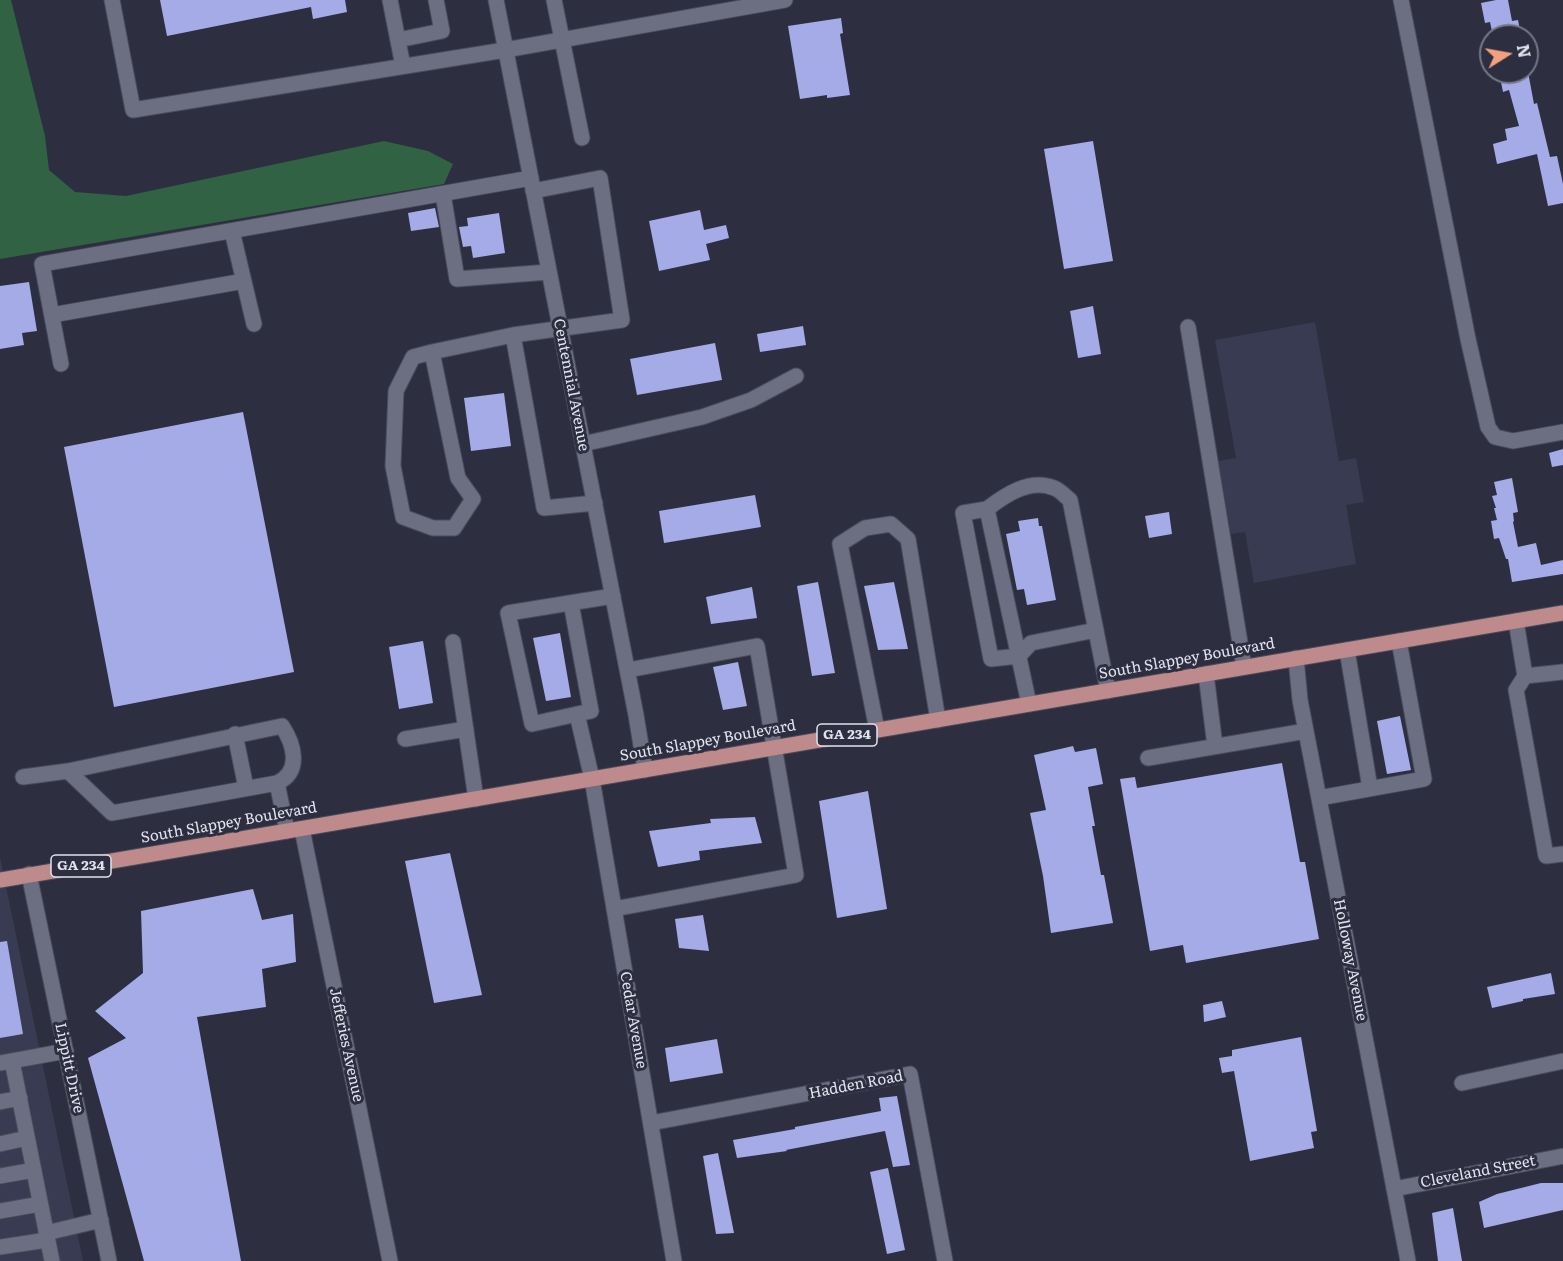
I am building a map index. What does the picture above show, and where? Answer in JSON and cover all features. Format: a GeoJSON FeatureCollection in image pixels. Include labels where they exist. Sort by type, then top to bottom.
{"type":"FeatureCollection","features":[{"type":"Feature","properties":{"kind":"main road","name":"South Slappey Boulevard"},"geometry":{"type":"LineString","coordinates":[[0,880],[1563,613]]}},
{"type":"Feature","properties":{"kind":"street"},"geometry":{"type":"LineString","coordinates":[[112,0],[133,110],[506,50],[785,0]]}},
{"type":"Feature","properties":{"kind":"street"},"geometry":{"type":"LineString","coordinates":[[390,0],[403,66]]}},
{"type":"Feature","properties":{"kind":"street"},"geometry":{"type":"LineString","coordinates":[[398,39],[442,31],[436,0]]}},
{"type":"Feature","properties":{"kind":"street","name":"Centennial Avenue"},"geometry":{"type":"LineString","coordinates":[[496,0],[628,670],[645,770]]}},
{"type":"Feature","properties":{"kind":"street"},"geometry":{"type":"LineString","coordinates":[[554,0],[582,138]]}},
{"type":"Feature","properties":{"kind":"street"},"geometry":{"type":"LineString","coordinates":[[1401,0],[1468,339],[1488,427],[1495,437],[1513,441],[1563,432]]}},
{"type":"Feature","properties":{"kind":"street"},"geometry":{"type":"LineString","coordinates":[[62,364],[42,264],[443,194],[600,178],[622,320],[513,335],[432,352],[413,357],[396,391],[393,466],[403,517],[433,528],[453,528],[473,499],[458,478],[432,352]]}},
{"type":"Feature","properties":{"kind":"street"},"geometry":{"type":"LineString","coordinates":[[443,194],[457,279],[549,272]]}},
{"type":"Feature","properties":{"kind":"street"},"geometry":{"type":"LineString","coordinates":[[232,231],[254,324]]}},
{"type":"Feature","properties":{"kind":"street"},"geometry":{"type":"LineString","coordinates":[[52,315],[244,281]]}},
{"type":"Feature","properties":{"kind":"street"},"geometry":{"type":"LineString","coordinates":[[1188,327],[1244,667]]}},
{"type":"Feature","properties":{"kind":"street"},"geometry":{"type":"LineString","coordinates":[[513,335],[544,508],[595,503]]}},
{"type":"Feature","properties":{"kind":"street"},"geometry":{"type":"LineString","coordinates":[[583,444],[702,417],[751,400],[796,375]]}},
{"type":"Feature","properties":{"kind":"street"},"geometry":{"type":"LineString","coordinates":[[1096,630],[1031,643],[1019,656],[991,659],[963,513],[987,509],[1005,495],[1034,485],[1054,488],[1070,500],[1096,630],[1108,691]]}},
{"type":"Feature","properties":{"kind":"street"},"geometry":{"type":"LineString","coordinates":[[987,509],[1029,704]]}},
{"type":"Feature","properties":{"kind":"street"},"geometry":{"type":"LineString","coordinates":[[877,730],[840,544],[866,528],[891,524],[908,539],[938,720]]}},
{"type":"Feature","properties":{"kind":"street"},"geometry":{"type":"LineString","coordinates":[[571,603],[591,711],[532,724],[508,613],[613,596]]}},
{"type":"Feature","properties":{"kind":"street"},"geometry":{"type":"LineString","coordinates":[[1516,621],[1525,676],[1516,690],[1546,856],[1563,854]]}},
{"type":"Feature","properties":{"kind":"street"},"geometry":{"type":"LineString","coordinates":[[1319,798],[1424,779],[1399,641]]}},
{"type":"Feature","properties":{"kind":"street"},"geometry":{"type":"LineString","coordinates":[[453,642],[476,799]]}},
{"type":"Feature","properties":{"kind":"street"},"geometry":{"type":"LineString","coordinates":[[614,909],[796,875],[758,646],[628,670]]}},
{"type":"Feature","properties":{"kind":"street"},"geometry":{"type":"LineString","coordinates":[[1347,650],[1370,788]]}},
{"type":"Feature","properties":{"kind":"street","name":"Holloway Avenue"},"geometry":{"type":"LineString","coordinates":[[1296,658],[1300,700],[1408,1261]]}},
{"type":"Feature","properties":{"kind":"street"},"geometry":{"type":"LineString","coordinates":[[1525,676],[1563,672]]}},
{"type":"Feature","properties":{"kind":"street"},"geometry":{"type":"LineString","coordinates":[[1206,674],[1215,746]]}},
{"type":"Feature","properties":{"kind":"street","name":"Cedar Avenue"},"geometry":{"type":"LineString","coordinates":[[577,714],[592,779],[674,1261]]}},
{"type":"Feature","properties":{"kind":"street"},"geometry":{"type":"LineString","coordinates":[[23,777],[68,771],[282,726],[289,737],[294,761],[294,767],[288,776],[277,783],[112,813],[68,771]]}},
{"type":"Feature","properties":{"kind":"street"},"geometry":{"type":"LineString","coordinates":[[405,739],[466,729]]}},
{"type":"Feature","properties":{"kind":"street"},"geometry":{"type":"LineString","coordinates":[[1148,758],[1306,731]]}},
{"type":"Feature","properties":{"kind":"street"},"geometry":{"type":"LineString","coordinates":[[236,734],[246,788]]}},
{"type":"Feature","properties":{"kind":"street","name":"Jefferies Avenue"},"geometry":{"type":"LineString","coordinates":[[277,783],[295,830],[390,1261]]}},
{"type":"Feature","properties":{"kind":"street","name":"Lippitt Drive"},"geometry":{"type":"LineString","coordinates":[[30,874],[109,1261]]}},
{"type":"Feature","properties":{"kind":"street"},"geometry":{"type":"LineString","coordinates":[[52,1261],[20,1098],[6,1062],[66,1051]]}},
{"type":"Feature","properties":{"kind":"street"},"geometry":{"type":"LineString","coordinates":[[1462,1083],[1563,1061]]}},
{"type":"Feature","properties":{"kind":"street","name":"Hadden Road"},"geometry":{"type":"LineString","coordinates":[[651,1123],[910,1074],[945,1261]]}},
{"type":"Feature","properties":{"kind":"street"},"geometry":{"type":"LineString","coordinates":[[0,1102],[20,1098]]}},
{"type":"Feature","properties":{"kind":"street"},"geometry":{"type":"LineString","coordinates":[[0,1144],[27,1138]]}},
{"type":"Feature","properties":{"kind":"street","name":"Cleveland Street"},"geometry":{"type":"LineString","coordinates":[[1394,1189],[1563,1156]]}},
{"type":"Feature","properties":{"kind":"street"},"geometry":{"type":"LineString","coordinates":[[0,1176],[34,1170]]}},
{"type":"Feature","properties":{"kind":"street"},"geometry":{"type":"LineString","coordinates":[[0,1211],[40,1204]]}},
{"type":"Feature","properties":{"kind":"street"},"geometry":{"type":"LineString","coordinates":[[0,1247],[101,1220]]}},
{"type":"Feature","properties":{"kind":"shaded area"},"geometry":{"type":"Polygon","coordinates":[[[1315,322],[1339,461],[1356,458],[1364,502],[1346,505],[1356,564],[1254,583],[1245,532],[1231,534],[1218,461],[1236,458],[1215,340],[1315,322]]]}},
{"type":"Feature","properties":{"kind":"shaded area"},"geometry":{"type":"Polygon","coordinates":[[[0,857],[83,1261],[0,1261],[0,857]]]}},
{"type":"Feature","properties":{"kind":"green space"},"geometry":{"type":"Polygon","coordinates":[[[0,0],[11,0],[45,136],[49,170],[75,192],[126,196],[384,141],[428,151],[453,164],[444,184],[0,259],[0,0]]]}},
{"type":"Feature","properties":{"kind":"building"},"geometry":{"type":"Polygon","coordinates":[[[160,0],[345,0],[347,12],[313,19],[311,7],[167,36],[160,0]]]}},
{"type":"Feature","properties":{"kind":"building"},"geometry":{"type":"Polygon","coordinates":[[[1508,0],[1512,21],[1518,20],[1519,24],[1485,23],[1481,3],[1508,0]]]}},
{"type":"Feature","properties":{"kind":"building"},"geometry":{"type":"Polygon","coordinates":[[[841,18],[843,33],[840,34],[850,95],[827,98],[827,95],[800,99],[788,26],[841,18]]]}},
{"type":"Feature","properties":{"kind":"building"},"geometry":{"type":"Polygon","coordinates":[[[1501,84],[1530,84],[1550,157],[1557,156],[1563,184],[1563,203],[1548,206],[1537,154],[1497,164],[1493,144],[1507,140],[1505,129],[1519,126],[1509,90],[1503,92],[1501,84]]]}},
{"type":"Feature","properties":{"kind":"building"},"geometry":{"type":"Polygon","coordinates":[[[1093,141],[1113,261],[1064,269],[1044,149],[1093,141]]]}},
{"type":"Feature","properties":{"kind":"building"},"geometry":{"type":"Polygon","coordinates":[[[435,208],[439,227],[411,231],[408,213],[435,208]]]}},
{"type":"Feature","properties":{"kind":"building"},"geometry":{"type":"Polygon","coordinates":[[[700,210],[704,230],[726,225],[729,238],[706,244],[710,260],[659,271],[649,221],[700,210]]]}},
{"type":"Feature","properties":{"kind":"building"},"geometry":{"type":"Polygon","coordinates":[[[499,213],[505,253],[473,258],[471,246],[463,247],[459,227],[468,226],[467,218],[499,213]]]}},
{"type":"Feature","properties":{"kind":"building"},"geometry":{"type":"Polygon","coordinates":[[[29,282],[37,331],[22,333],[24,345],[0,349],[0,286],[29,282]]]}},
{"type":"Feature","properties":{"kind":"building"},"geometry":{"type":"Polygon","coordinates":[[[1093,306],[1101,354],[1078,358],[1070,311],[1093,306]]]}},
{"type":"Feature","properties":{"kind":"building"},"geometry":{"type":"Polygon","coordinates":[[[803,326],[806,345],[760,352],[757,334],[803,326]]]}},
{"type":"Feature","properties":{"kind":"building"},"geometry":{"type":"Polygon","coordinates":[[[715,343],[722,380],[637,395],[630,359],[715,343]]]}},
{"type":"Feature","properties":{"kind":"building"},"geometry":{"type":"Polygon","coordinates":[[[504,393],[511,446],[471,451],[464,398],[504,393]]]}},
{"type":"Feature","properties":{"kind":"building"},"geometry":{"type":"Polygon","coordinates":[[[243,412],[294,672],[114,707],[64,447],[243,412]]]}},
{"type":"Feature","properties":{"kind":"building"},"geometry":{"type":"Polygon","coordinates":[[[1563,449],[1563,465],[1552,467],[1549,453],[1563,449]]]}},
{"type":"Feature","properties":{"kind":"building"},"geometry":{"type":"Polygon","coordinates":[[[1512,478],[1518,512],[1513,513],[1513,522],[1518,547],[1536,543],[1541,565],[1563,560],[1563,574],[1512,582],[1508,559],[1506,559],[1499,538],[1494,539],[1491,521],[1497,520],[1492,496],[1497,495],[1494,482],[1512,478]]]}},
{"type":"Feature","properties":{"kind":"building"},"geometry":{"type":"Polygon","coordinates":[[[755,495],[761,527],[664,543],[659,511],[755,495]]]}},
{"type":"Feature","properties":{"kind":"building"},"geometry":{"type":"Polygon","coordinates":[[[1169,512],[1172,534],[1149,538],[1145,516],[1169,512]]]}},
{"type":"Feature","properties":{"kind":"building"},"geometry":{"type":"Polygon","coordinates":[[[1038,518],[1039,526],[1042,526],[1056,600],[1027,605],[1024,589],[1017,590],[1006,534],[1020,531],[1018,521],[1038,518]]]}},
{"type":"Feature","properties":{"kind":"building"},"geometry":{"type":"Polygon","coordinates":[[[818,582],[835,673],[812,676],[797,586],[818,582]]]}},
{"type":"Feature","properties":{"kind":"building"},"geometry":{"type":"Polygon","coordinates":[[[894,582],[908,649],[878,650],[864,586],[894,582]]]}},
{"type":"Feature","properties":{"kind":"building"},"geometry":{"type":"Polygon","coordinates":[[[752,587],[757,618],[711,624],[706,597],[752,587]]]}},
{"type":"Feature","properties":{"kind":"building"},"geometry":{"type":"Polygon","coordinates":[[[560,633],[571,697],[546,701],[533,638],[560,633]]]}},
{"type":"Feature","properties":{"kind":"building"},"geometry":{"type":"Polygon","coordinates":[[[423,641],[433,703],[399,709],[389,647],[423,641]]]}},
{"type":"Feature","properties":{"kind":"building"},"geometry":{"type":"Polygon","coordinates":[[[738,662],[747,706],[723,710],[713,667],[738,662]]]}},
{"type":"Feature","properties":{"kind":"building"},"geometry":{"type":"Polygon","coordinates":[[[1400,716],[1411,770],[1387,774],[1377,721],[1400,716]]]}},
{"type":"Feature","properties":{"kind":"building"},"geometry":{"type":"Polygon","coordinates":[[[1073,746],[1075,752],[1096,748],[1103,784],[1088,787],[1101,875],[1104,875],[1113,923],[1051,933],[1043,876],[1030,813],[1046,810],[1034,755],[1073,746]]]}},
{"type":"Feature","properties":{"kind":"building"},"geometry":{"type":"Polygon","coordinates":[[[1282,763],[1300,862],[1305,862],[1319,939],[1186,963],[1183,945],[1150,951],[1120,779],[1135,777],[1137,788],[1282,763]]]}},
{"type":"Feature","properties":{"kind":"building"},"geometry":{"type":"Polygon","coordinates":[[[868,791],[887,909],[837,918],[819,801],[868,791]]]}},
{"type":"Feature","properties":{"kind":"building"},"geometry":{"type":"Polygon","coordinates":[[[755,817],[762,843],[699,851],[700,860],[658,867],[649,831],[711,823],[710,819],[755,817]]]}},
{"type":"Feature","properties":{"kind":"building"},"geometry":{"type":"Polygon","coordinates":[[[450,853],[482,995],[434,1003],[405,861],[450,853]]]}},
{"type":"Feature","properties":{"kind":"building"},"geometry":{"type":"Polygon","coordinates":[[[253,889],[262,920],[293,914],[296,962],[262,969],[266,1007],[197,1017],[241,1261],[144,1261],[88,1058],[126,1038],[95,1011],[143,973],[141,911],[253,889]]]}},
{"type":"Feature","properties":{"kind":"building"},"geometry":{"type":"Polygon","coordinates":[[[703,915],[709,951],[679,948],[675,919],[703,915]]]}},
{"type":"Feature","properties":{"kind":"building"},"geometry":{"type":"Polygon","coordinates":[[[7,941],[23,1034],[0,1038],[0,942],[7,941]]]}},
{"type":"Feature","properties":{"kind":"building"},"geometry":{"type":"Polygon","coordinates":[[[1551,973],[1555,994],[1523,999],[1523,1001],[1492,1008],[1487,987],[1551,973]]]}},
{"type":"Feature","properties":{"kind":"building"},"geometry":{"type":"Polygon","coordinates":[[[1222,1001],[1226,1017],[1204,1022],[1203,1005],[1222,1001]]]}},
{"type":"Feature","properties":{"kind":"building"},"geometry":{"type":"Polygon","coordinates":[[[1301,1037],[1317,1131],[1311,1132],[1314,1148],[1250,1161],[1234,1071],[1222,1073],[1219,1058],[1232,1056],[1232,1050],[1301,1037]]]}},
{"type":"Feature","properties":{"kind":"building"},"geometry":{"type":"Polygon","coordinates":[[[717,1039],[723,1073],[670,1082],[665,1048],[717,1039]]]}},
{"type":"Feature","properties":{"kind":"building"},"geometry":{"type":"Polygon","coordinates":[[[897,1096],[910,1165],[893,1167],[885,1131],[787,1151],[737,1158],[733,1140],[881,1111],[879,1098],[897,1096]]]}},
{"type":"Feature","properties":{"kind":"building"},"geometry":{"type":"Polygon","coordinates":[[[718,1153],[734,1233],[716,1234],[703,1156],[718,1153]]]}},
{"type":"Feature","properties":{"kind":"building"},"geometry":{"type":"Polygon","coordinates":[[[888,1168],[905,1250],[887,1254],[870,1172],[888,1168]]]}},
{"type":"Feature","properties":{"kind":"building"},"geometry":{"type":"Polygon","coordinates":[[[1541,1183],[1563,1183],[1563,1210],[1484,1228],[1479,1202],[1497,1194],[1541,1183]]]}},
{"type":"Feature","properties":{"kind":"building"},"geometry":{"type":"Polygon","coordinates":[[[1453,1208],[1462,1261],[1438,1261],[1432,1213],[1453,1208]]]}}]}
